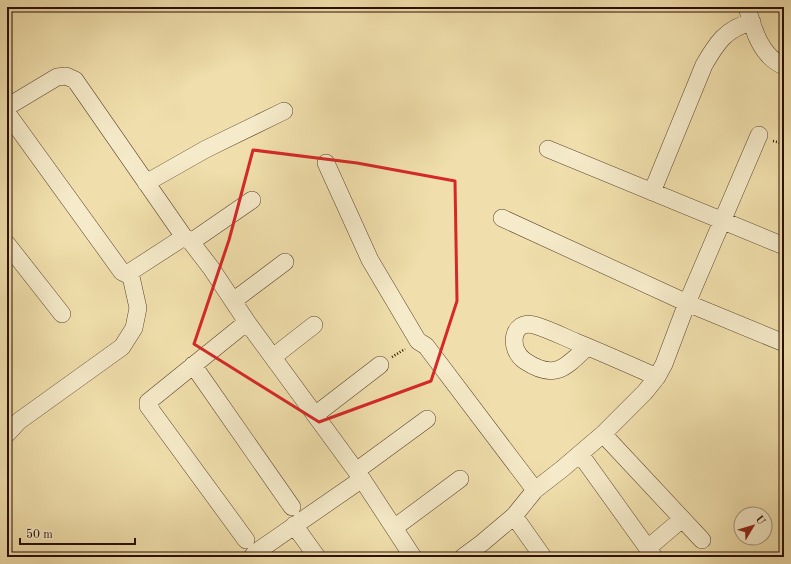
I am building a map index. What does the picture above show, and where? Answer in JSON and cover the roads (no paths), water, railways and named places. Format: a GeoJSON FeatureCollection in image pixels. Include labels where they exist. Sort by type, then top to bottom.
{"type":"FeatureCollection","features":[{"type":"Feature","properties":{"kind":"street"},"geometry":{"type":"LineString","coordinates":[[652,192],[704,65],[713,49],[732,29],[741,24],[750,15],[763,47],[777,64],[784,66]]}},
{"type":"Feature","properties":{"kind":"street"},"geometry":{"type":"LineString","coordinates":[[252,200],[187,240],[126,274],[122,272],[8,106],[57,77],[66,76],[75,80],[146,183],[187,240],[211,268],[247,322],[359,475],[414,557]]}},
{"type":"Feature","properties":{"kind":"street"},"geometry":{"type":"LineString","coordinates":[[146,183],[206,148],[284,111]]}},
{"type":"Feature","properties":{"kind":"street"},"geometry":{"type":"LineString","coordinates":[[463,557],[482,544],[514,516],[535,490],[603,434],[645,392],[657,377],[664,364],[687,303],[758,135]]}},
{"type":"Feature","properties":{"kind":"street"},"geometry":{"type":"LineString","coordinates":[[548,149],[784,246]]}},
{"type":"Feature","properties":{"kind":"street"},"geometry":{"type":"LineString","coordinates":[[326,163],[370,260],[418,341],[426,346],[535,490]]}},
{"type":"Feature","properties":{"kind":"street"},"geometry":{"type":"LineString","coordinates":[[502,218],[687,303],[784,343]]}},
{"type":"Feature","properties":{"kind":"street"},"geometry":{"type":"LineString","coordinates":[[7,244],[62,314]]}},
{"type":"Feature","properties":{"kind":"street"},"geometry":{"type":"LineString","coordinates":[[233,301],[285,262]]}},
{"type":"Feature","properties":{"kind":"street"},"geometry":{"type":"LineString","coordinates":[[7,434],[19,421],[122,347],[134,328],[138,308],[130,272]]}},
{"type":"Feature","properties":{"kind":"street"},"geometry":{"type":"LineString","coordinates":[[246,540],[148,406],[148,402],[247,322]]}},
{"type":"Feature","properties":{"kind":"street"},"geometry":{"type":"LineString","coordinates":[[273,358],[314,325]]}},
{"type":"Feature","properties":{"kind":"street"},"geometry":{"type":"LineString","coordinates":[[587,346],[657,377]]}},
{"type":"Feature","properties":{"kind":"street"},"geometry":{"type":"LineString","coordinates":[[193,365],[292,508]]}},
{"type":"Feature","properties":{"kind":"street"},"geometry":{"type":"LineString","coordinates":[[315,415],[380,365]]}},
{"type":"Feature","properties":{"kind":"street"},"geometry":{"type":"LineString","coordinates":[[252,557],[255,553],[359,475],[427,419]]}},
{"type":"Feature","properties":{"kind":"street"},"geometry":{"type":"LineString","coordinates":[[603,434],[702,540]]}},
{"type":"Feature","properties":{"kind":"street"},"geometry":{"type":"LineString","coordinates":[[580,454],[651,553],[682,519]]}},
{"type":"Feature","properties":{"kind":"street"},"geometry":{"type":"LineString","coordinates":[[394,528],[460,480]]}},
{"type":"Feature","properties":{"kind":"street"},"geometry":{"type":"LineString","coordinates":[[514,516],[543,557]]}},
{"type":"Feature","properties":{"kind":"street"},"geometry":{"type":"LineString","coordinates":[[294,525],[317,557]]}}]}
